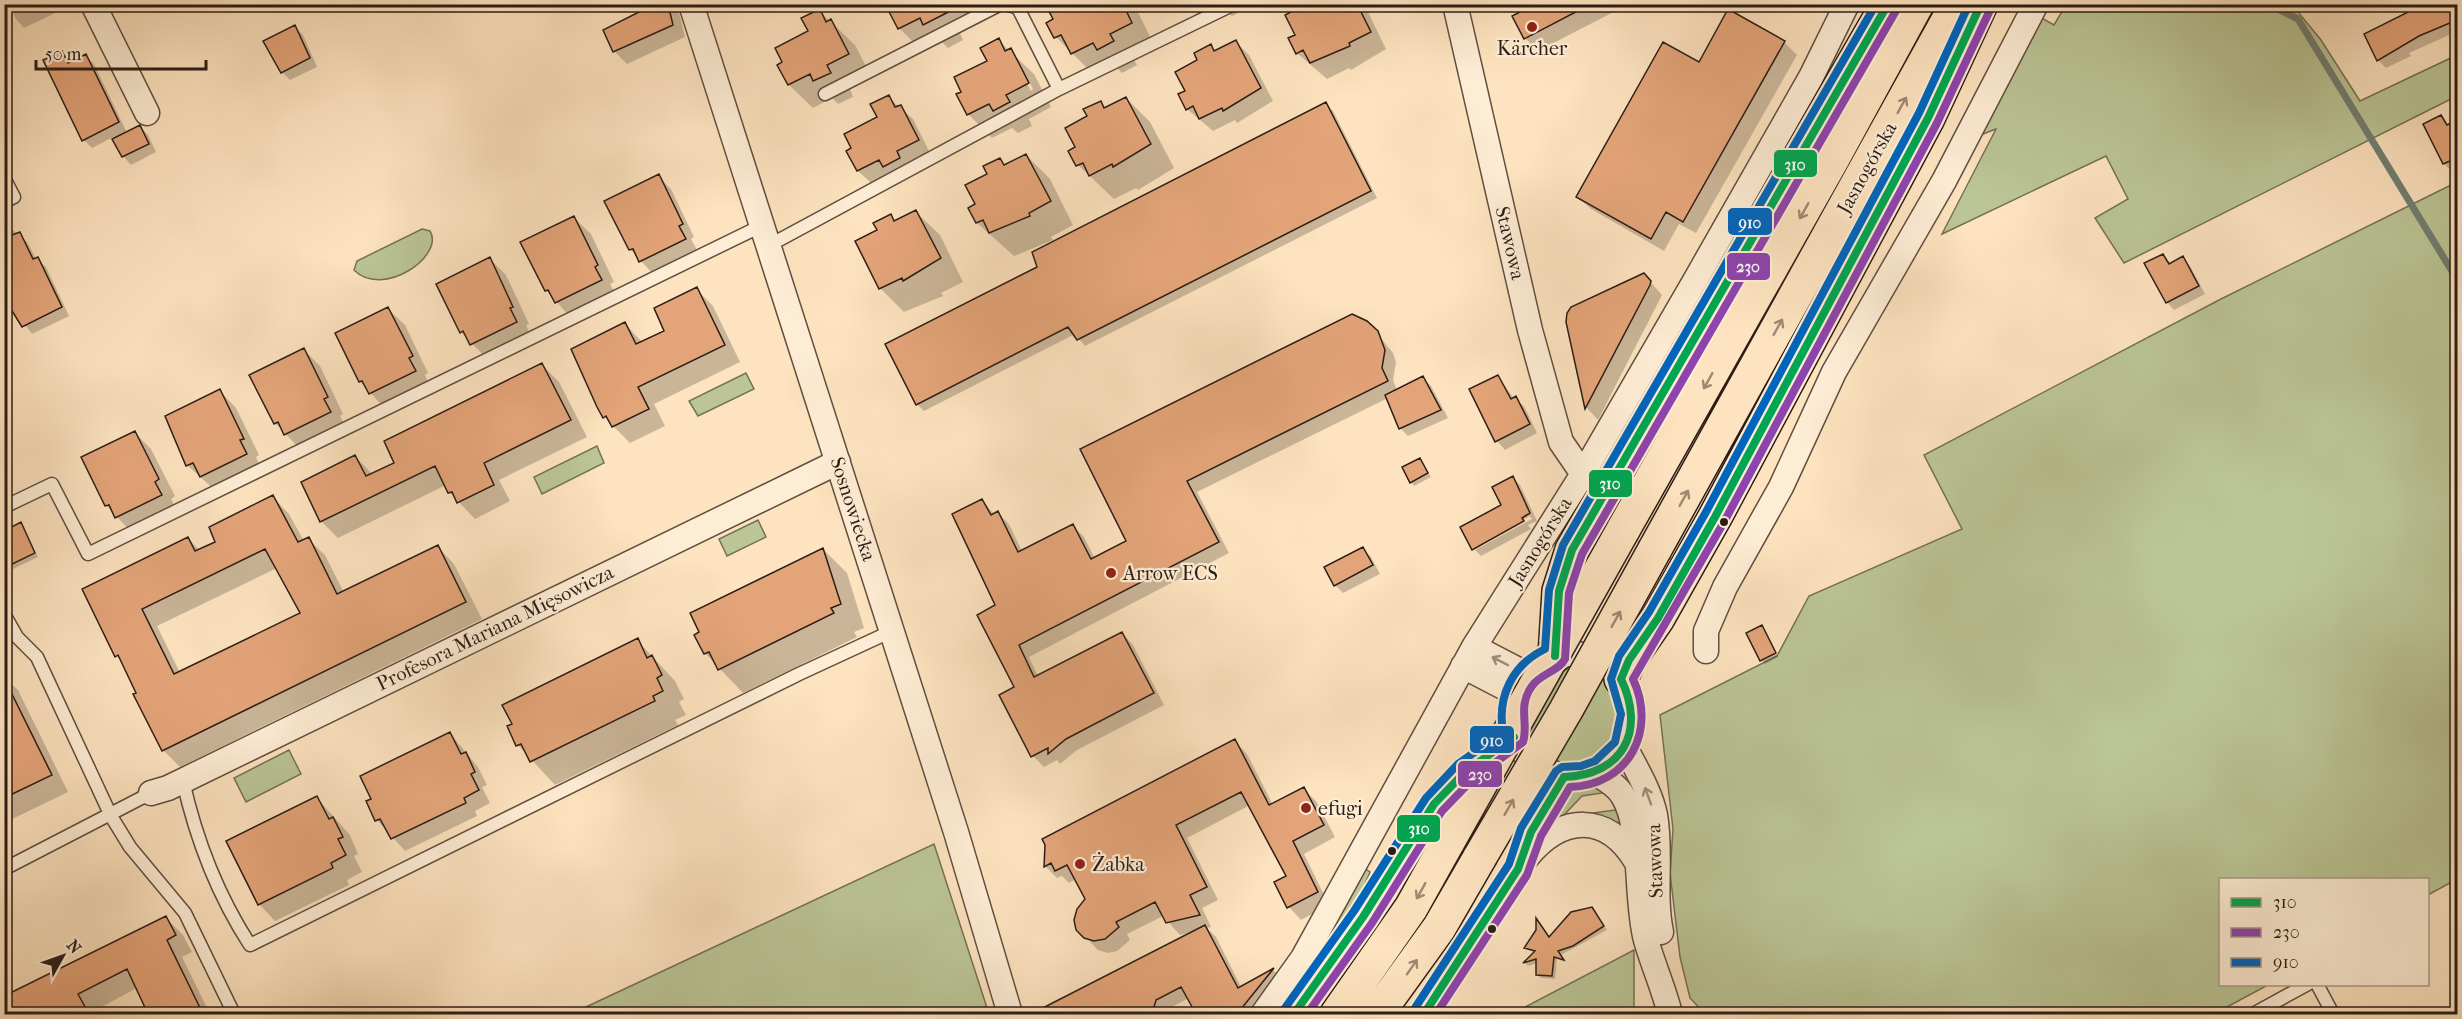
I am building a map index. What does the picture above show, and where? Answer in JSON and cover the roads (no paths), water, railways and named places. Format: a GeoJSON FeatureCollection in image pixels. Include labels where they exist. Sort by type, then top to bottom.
{"type":"FeatureCollection","features":[{"type":"Feature","properties":{"kind":"main road"},"geometry":{"type":"LineString","coordinates":[[1555,656],[1559,591],[1572,550],[1888,4]]}},
{"type":"Feature","properties":{"kind":"main road","name":"Jasnogórska"},"geometry":{"type":"LineString","coordinates":[[1336,1014],[1411,908],[1832,160],[1917,4]]}},
{"type":"Feature","properties":{"kind":"main road","name":"Jasnogórska"},"geometry":{"type":"LineString","coordinates":[[1377,1014],[1439,928],[1566,710],[1957,4]]}},
{"type":"Feature","properties":{"kind":"main road"},"geometry":{"type":"LineString","coordinates":[[1621,679],[1629,660],[1658,618],[1715,517],[1917,139],[1981,4]]}},
{"type":"Feature","properties":{"kind":"street"},"geometry":{"type":"LineString","coordinates":[[93,4],[147,113]]}},
{"type":"Feature","properties":{"kind":"street","name":"Sosnowiecka"},"geometry":{"type":"LineString","coordinates":[[691,4],[957,831],[1010,1014]]}},
{"type":"Feature","properties":{"kind":"street","name":"Stawowa"},"geometry":{"type":"LineString","coordinates":[[1455,4],[1530,330],[1561,442],[1583,474]]}},
{"type":"Feature","properties":{"kind":"street","name":"Jasnogórska"},"geometry":{"type":"LineString","coordinates":[[1263,1014],[1304,958],[1468,657],[1583,474],[1806,88],[1847,4]]}},
{"type":"Feature","properties":{"kind":"street"},"geometry":{"type":"LineString","coordinates":[[1706,651],[1706,631],[1725,587],[1781,487],[1834,372],[1944,181],[2036,4]]}},
{"type":"Feature","properties":{"kind":"street","name":"Profesora Mariana Mięsowicza"},"geometry":{"type":"LineString","coordinates":[[151,793],[183,781],[838,462]]}},
{"type":"Feature","properties":{"kind":"street"},"geometry":{"type":"LineString","coordinates":[[1574,654],[1592,657],[1608,666],[1621,679],[1632,699],[1632,730],[1625,747],[1613,761],[1595,773],[1574,778],[1548,772],[1533,764],[1522,752],[1514,737],[1510,721],[1520,683],[1543,660],[1574,654]]}},
{"type":"Feature","properties":{"kind":"street"},"geometry":{"type":"LineString","coordinates":[[1468,657],[1520,683]]}},
{"type":"Feature","properties":{"kind":"street"},"geometry":{"type":"LineString","coordinates":[[1294,1014],[1363,917],[1434,804],[1465,772],[1514,737]]}},
{"type":"Feature","properties":{"kind":"street","name":"Stawowa"},"geometry":{"type":"LineString","coordinates":[[1625,747],[1644,783],[1655,817],[1657,910],[1663,939],[1662,981]]}},
{"type":"Feature","properties":{"kind":"street","name":"Stawowa"},"geometry":{"type":"LineString","coordinates":[[1595,773],[1613,784],[1623,795],[1632,818],[1646,940],[1662,981],[1670,1014]]}},
{"type":"Feature","properties":{"kind":"street"},"geometry":{"type":"LineString","coordinates":[[1424,1014],[1475,940],[1518,869],[1531,832],[1564,777]]}},
{"type":"Feature","properties":{"kind":"street","name":"Stawowa"},"geometry":{"type":"LineString","coordinates":[[1518,869],[1546,837],[1562,828],[1582,824],[1601,828],[1618,838],[1636,861]]}},
{"type":"Feature","properties":{"kind":"lane"},"geometry":{"type":"LineString","coordinates":[[825,94],[1001,4]]}},
{"type":"Feature","properties":{"kind":"lane"},"geometry":{"type":"LineString","coordinates":[[1006,4],[1018,8],[1059,89]]}},
{"type":"Feature","properties":{"kind":"lane"},"geometry":{"type":"LineString","coordinates":[[4,507],[51,484],[88,554],[765,236],[1234,4]]}},
{"type":"Feature","properties":{"kind":"lane"},"geometry":{"type":"LineString","coordinates":[[4,178],[14,197],[4,202]]}},
{"type":"Feature","properties":{"kind":"lane"},"geometry":{"type":"LineString","coordinates":[[4,614],[17,637],[37,657],[111,816],[130,847],[185,913],[234,1014]]}},
{"type":"Feature","properties":{"kind":"lane"},"geometry":{"type":"LineString","coordinates":[[183,781],[201,848],[237,925],[249,945],[799,674],[892,631]]}},
{"type":"Feature","properties":{"kind":"lane"},"geometry":{"type":"LineString","coordinates":[[4,869],[111,816],[151,793]]}},
{"type":"Feature","properties":{"kind":"lane"},"geometry":{"type":"LineString","coordinates":[[2253,1014],[2304,986]]}},
{"type":"Feature","properties":{"kind":"lane"},"geometry":{"type":"LineString","coordinates":[[2318,986],[2333,1014]]}},
{"type":"Feature","properties":{"kind":"waterway"},"geometry":{"type":"LineString","coordinates":[[2251,4],[2276,8],[2298,19],[2458,281]]}},
{"type":"Feature","properties":{"kind":"place","name":"Kärcher"},"geometry":{"type":"Point","coordinates":[1532,27]}},
{"type":"Feature","properties":{"kind":"place","name":"Arrow ECS"},"geometry":{"type":"Point","coordinates":[1111,573]}},
{"type":"Feature","properties":{"kind":"place","name":"efugi"},"geometry":{"type":"Point","coordinates":[1306,808]}},
{"type":"Feature","properties":{"kind":"place","name":"Żabka"},"geometry":{"type":"Point","coordinates":[1080,864]}}]}
